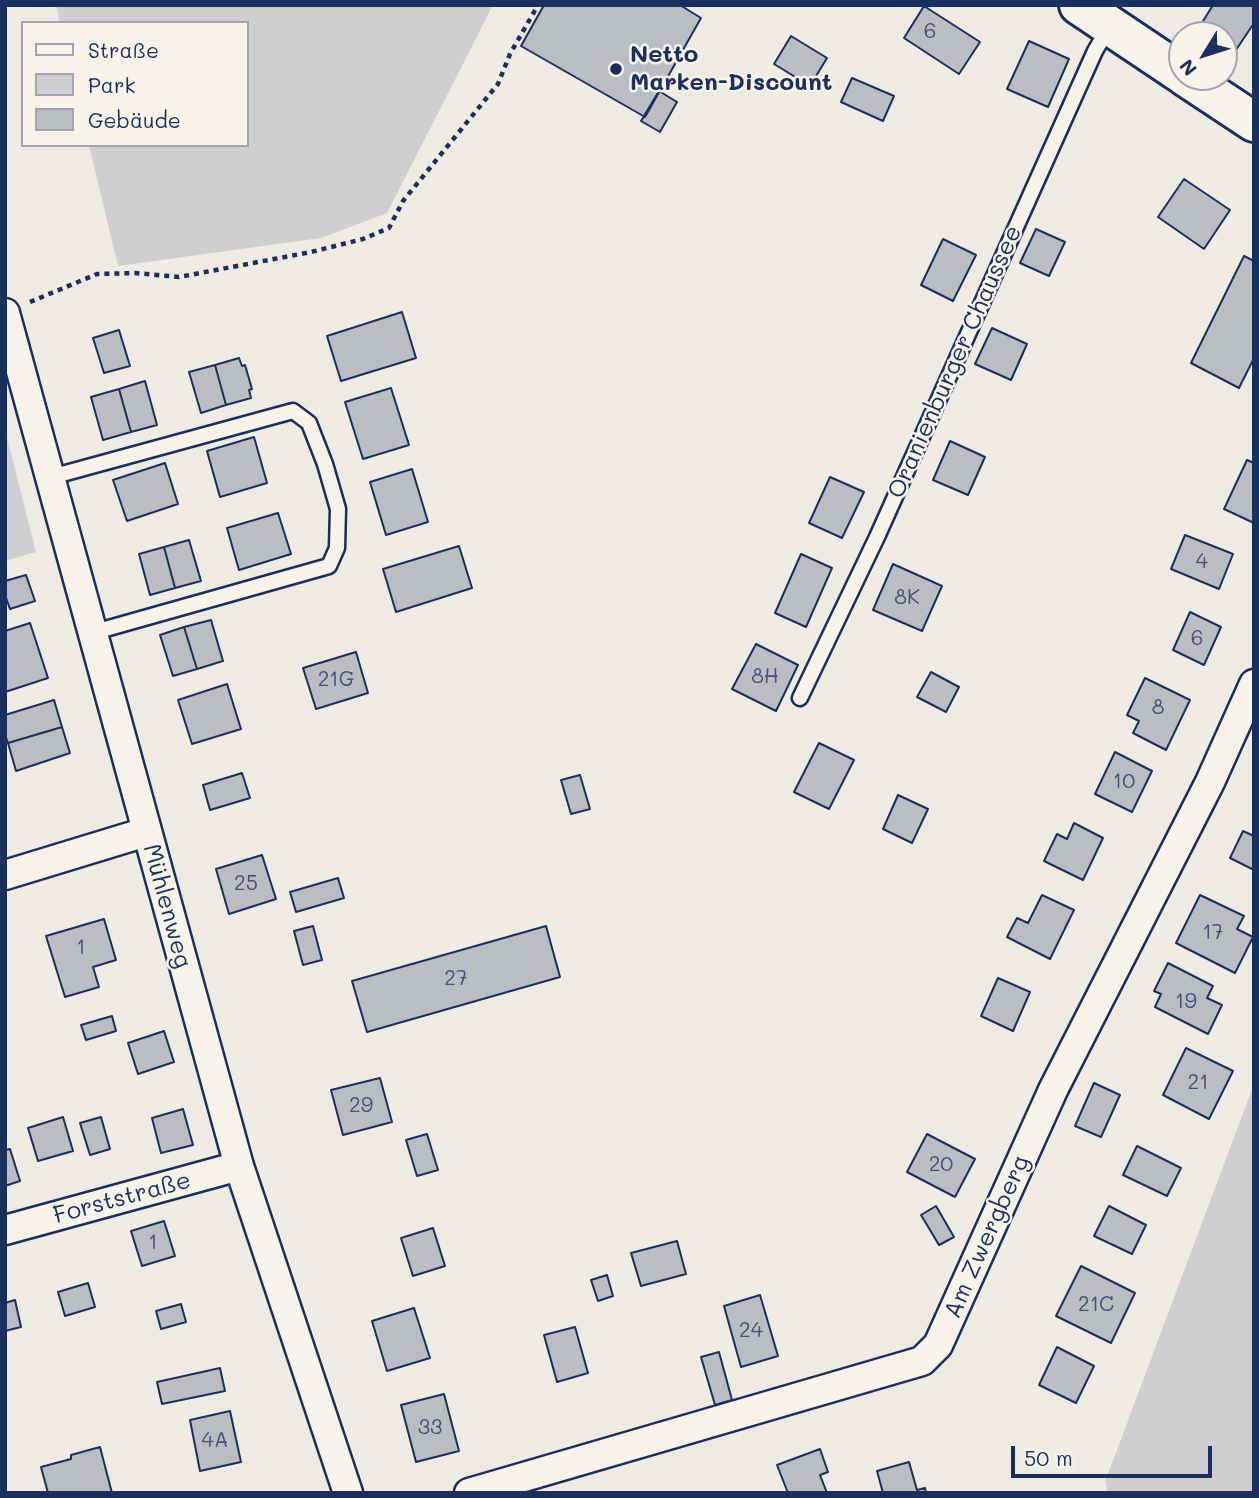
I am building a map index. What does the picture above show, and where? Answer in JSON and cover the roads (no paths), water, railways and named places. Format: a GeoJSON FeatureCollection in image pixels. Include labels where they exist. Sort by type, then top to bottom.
{"type":"FeatureCollection","features":[{"type":"Feature","properties":{"kind":"main road"},"geometry":{"type":"LineString","coordinates":[[1079,5],[1168,65]]}},
{"type":"Feature","properties":{"kind":"main road"},"geometry":{"type":"LineString","coordinates":[[1207,91],[1254,122]]}},
{"type":"Feature","properties":{"kind":"street","name":"Mühlenweg"},"geometry":{"type":"LineString","coordinates":[[14,308],[51,477],[91,633],[239,1166],[348,1493]]}},
{"type":"Feature","properties":{"kind":"street","name":"Am Zwergberg"},"geometry":{"type":"LineString","coordinates":[[469,1493],[922,1361],[938,1345],[1059,1077],[1210,782],[1254,684]]}},
{"type":"Feature","properties":{"kind":"street"},"geometry":{"type":"LineString","coordinates":[[5,875],[146,832]]}},
{"type":"Feature","properties":{"kind":"street","name":"Forststraße"},"geometry":{"type":"LineString","coordinates":[[5,1230],[239,1166]]}},
{"type":"Feature","properties":{"kind":"lane","name":"Oranienburger Chaussee"},"geometry":{"type":"LineString","coordinates":[[800,698],[877,537],[1095,51],[1110,26]]}},
{"type":"Feature","properties":{"kind":"lane"},"geometry":{"type":"LineString","coordinates":[[51,477],[293,411],[309,423],[338,509],[337,548],[329,566],[91,633]]}},
{"type":"Feature","properties":{"kind":"place","name":"Netto Marken-Discount"},"geometry":{"type":"Point","coordinates":[616,69]}}]}
